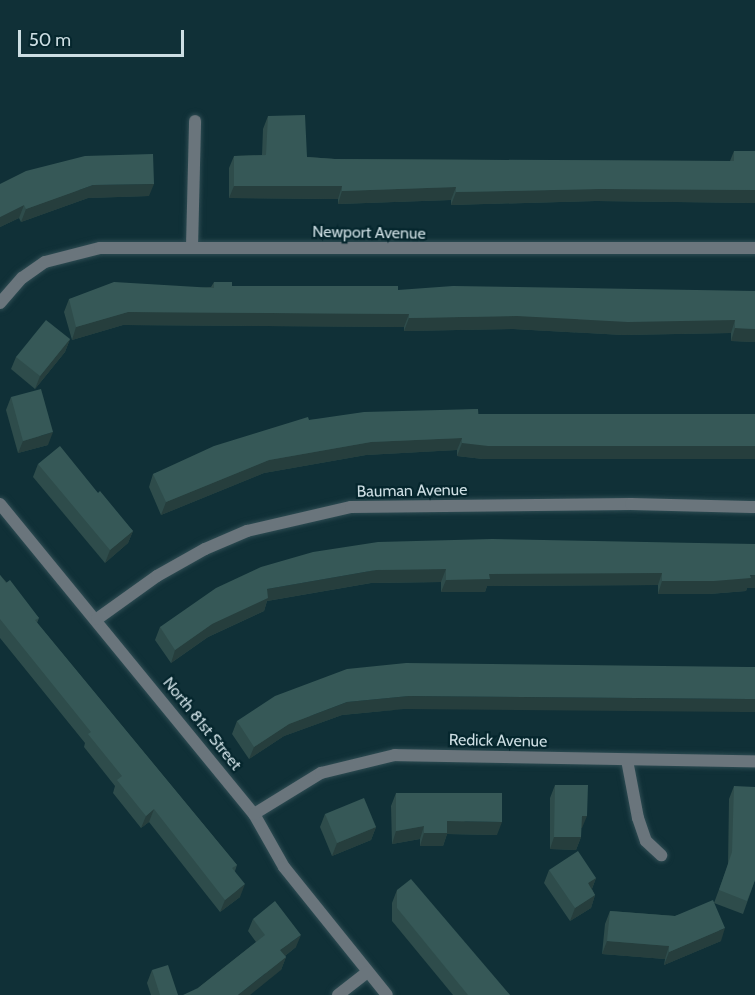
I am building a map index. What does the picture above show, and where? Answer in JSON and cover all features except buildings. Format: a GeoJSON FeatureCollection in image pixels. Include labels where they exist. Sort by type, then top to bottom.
{"type":"FeatureCollection","features":[{"type":"Feature","properties":{"kind":"street"},"geometry":{"type":"LineString","coordinates":[[192,247],[195,121]]}},
{"type":"Feature","properties":{"kind":"street","name":"Newport Avenue"},"geometry":{"type":"LineString","coordinates":[[0,303],[22,278],[45,262],[100,248],[192,247],[411,251],[755,248]]}},
{"type":"Feature","properties":{"kind":"street","name":"North 81st Street"},"geometry":{"type":"LineString","coordinates":[[0,504],[97,619],[254,814],[284,867],[387,995]]}},
{"type":"Feature","properties":{"kind":"street","name":"Bauman Avenue"},"geometry":{"type":"LineString","coordinates":[[97,619],[157,576],[205,549],[248,531],[345,508],[631,504],[755,507]]}},
{"type":"Feature","properties":{"kind":"street","name":"Redick Avenue"},"geometry":{"type":"LineString","coordinates":[[254,814],[321,773],[395,755],[755,761]]}},
{"type":"Feature","properties":{"kind":"street"},"geometry":{"type":"LineString","coordinates":[[627,760],[638,818],[646,841],[661,855]]}},
{"type":"Feature","properties":{"kind":"street"},"geometry":{"type":"LineString","coordinates":[[338,995],[367,972]]}}]}
